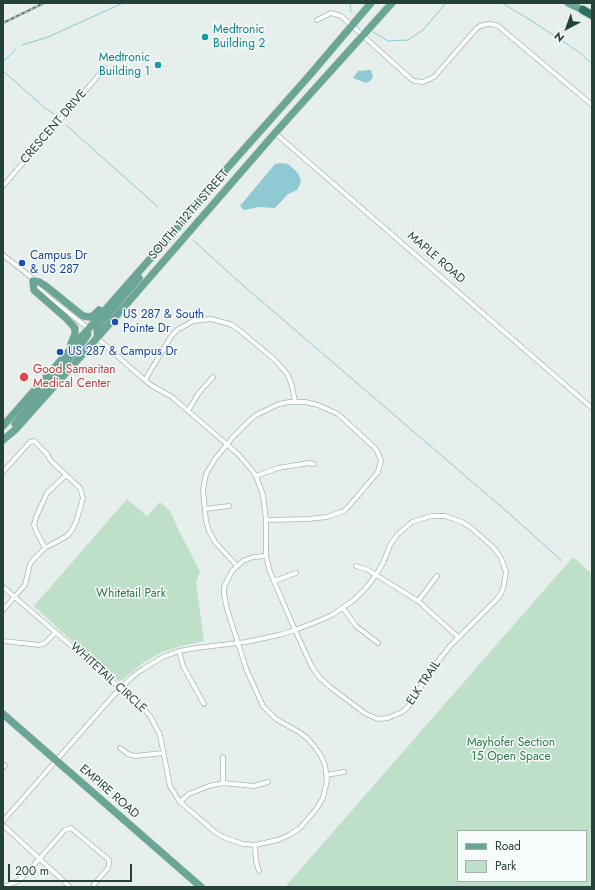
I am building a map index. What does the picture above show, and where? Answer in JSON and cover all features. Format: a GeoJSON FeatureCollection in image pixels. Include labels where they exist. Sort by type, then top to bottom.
{"type":"FeatureCollection","features":[{"type":"Feature","properties":{"kind":"highway"},"geometry":{"type":"LineString","coordinates":[[583,10],[592,15]]}},
{"type":"Feature","properties":{"kind":"main road","name":"SOUTH 112TH STREET"},"geometry":{"type":"LineString","coordinates":[[5,438],[16,428],[97,338],[275,133],[357,30],[371,3]]}},
{"type":"Feature","properties":{"kind":"main road","name":"SOUTH 112TH STREET"},"geometry":{"type":"LineString","coordinates":[[3,426],[172,234],[194,206],[265,125],[357,30],[392,3]]}},
{"type":"Feature","properties":{"kind":"main road"},"geometry":{"type":"LineString","coordinates":[[568,3],[583,10]]}},
{"type":"Feature","properties":{"kind":"main road","name":"MAPLE ROAD"},"geometry":{"type":"LineString","coordinates":[[265,125],[275,133]]}},
{"type":"Feature","properties":{"kind":"main road"},"geometry":{"type":"LineString","coordinates":[[68,351],[75,336],[75,328],[66,318],[34,290],[33,281],[39,282],[47,287],[83,316],[90,317],[94,315],[167,235],[172,234],[172,238],[97,327],[97,338]]}},
{"type":"Feature","properties":{"kind":"main road"},"geometry":{"type":"LineString","coordinates":[[5,438],[84,340],[88,334],[88,328]]}},
{"type":"Feature","properties":{"kind":"main road","name":"EMPIRE ROAD"},"geometry":{"type":"LineString","coordinates":[[3,714],[202,887]]}},
{"type":"Feature","properties":{"kind":"street"},"geometry":{"type":"LineString","coordinates":[[317,20],[327,14],[334,13],[341,16],[410,78],[414,81],[423,82],[434,77],[476,29],[488,24],[497,25],[592,105]]}},
{"type":"Feature","properties":{"kind":"street","name":"CRESCENT DRIVE"},"geometry":{"type":"LineString","coordinates":[[3,186],[105,68]]}},
{"type":"Feature","properties":{"kind":"street","name":"MAPLE ROAD"},"geometry":{"type":"LineString","coordinates":[[275,133],[592,408]]}},
{"type":"Feature","properties":{"kind":"street","name":"ELK TRAIL"},"geometry":{"type":"LineString","coordinates":[[3,255],[31,277],[47,296],[88,328],[97,338],[145,380],[172,397],[246,463],[256,476],[263,495],[266,520],[266,556],[274,580],[312,667],[320,678],[330,687],[366,714],[381,719],[394,716],[408,707],[432,669],[458,637],[494,603],[503,589],[506,579],[506,572],[501,558],[494,548],[470,527],[452,518],[431,516],[412,522],[397,536],[390,545],[384,561],[376,575]]}},
{"type":"Feature","properties":{"kind":"street"},"geometry":{"type":"LineString","coordinates":[[145,380],[170,338],[177,330],[193,320],[211,319],[225,322],[238,329],[275,360],[288,375],[295,402]]}},
{"type":"Feature","properties":{"kind":"street"},"geometry":{"type":"LineString","coordinates":[[188,411],[198,394],[213,377]]}},
{"type":"Feature","properties":{"kind":"street"},"geometry":{"type":"LineString","coordinates":[[237,566],[215,542],[209,531],[206,521],[203,490],[206,474],[215,459],[226,444],[256,415],[279,404],[295,402],[318,405],[338,414],[376,449],[381,460],[378,472],[349,506],[336,515],[327,518],[266,520]]}},
{"type":"Feature","properties":{"kind":"street"},"geometry":{"type":"LineString","coordinates":[[3,472],[30,442],[34,441],[42,448],[51,461],[80,488],[83,498],[76,522],[67,536],[45,548],[34,559],[30,564],[25,585],[3,610]]}},
{"type":"Feature","properties":{"kind":"street"},"geometry":{"type":"LineString","coordinates":[[256,476],[267,471],[286,466],[309,463],[314,464]]}},
{"type":"Feature","properties":{"kind":"street"},"geometry":{"type":"LineString","coordinates":[[45,548],[34,525],[36,517],[47,493],[66,475]]}},
{"type":"Feature","properties":{"kind":"street"},"geometry":{"type":"LineString","coordinates":[[205,510],[229,506]]}},
{"type":"Feature","properties":{"kind":"street","name":"WHITETAIL CIRCLE"},"geometry":{"type":"LineString","coordinates":[[3,587],[142,707],[150,716],[160,735],[170,786],[180,802],[206,825],[223,837],[243,844],[255,845],[272,842],[289,835],[309,818],[323,798],[326,789],[326,775],[321,756],[307,738],[276,719],[263,706],[247,672],[227,609],[224,594],[226,581],[237,566],[243,561],[253,557],[266,556]]}},
{"type":"Feature","properties":{"kind":"street"},"geometry":{"type":"LineString","coordinates":[[356,566],[368,570],[418,601],[458,637]]}},
{"type":"Feature","properties":{"kind":"street"},"geometry":{"type":"LineString","coordinates":[[274,580],[296,573]]}},
{"type":"Feature","properties":{"kind":"street"},"geometry":{"type":"LineString","coordinates":[[3,821],[120,688],[148,665],[179,651],[279,636],[327,618],[343,608],[360,594],[376,575]]}},
{"type":"Feature","properties":{"kind":"street"},"geometry":{"type":"LineString","coordinates":[[418,601],[436,576]]}},
{"type":"Feature","properties":{"kind":"street"},"geometry":{"type":"LineString","coordinates":[[343,608],[356,626],[378,643]]}},
{"type":"Feature","properties":{"kind":"street"},"geometry":{"type":"LineString","coordinates":[[3,641],[39,645],[45,643],[56,632]]}},
{"type":"Feature","properties":{"kind":"street"},"geometry":{"type":"LineString","coordinates":[[179,651],[185,670],[204,704]]}},
{"type":"Feature","properties":{"kind":"street"},"geometry":{"type":"LineString","coordinates":[[120,748],[128,754],[135,756],[163,754]]}},
{"type":"Feature","properties":{"kind":"street"},"geometry":{"type":"LineString","coordinates":[[223,757],[223,783]]}},
{"type":"Feature","properties":{"kind":"street"},"geometry":{"type":"LineString","coordinates":[[326,775],[344,772]]}},
{"type":"Feature","properties":{"kind":"street"},"geometry":{"type":"LineString","coordinates":[[180,802],[189,794],[199,789],[223,783],[254,786],[268,782]]}},
{"type":"Feature","properties":{"kind":"street"},"geometry":{"type":"LineString","coordinates":[[3,825],[70,887]]}},
{"type":"Feature","properties":{"kind":"street"},"geometry":{"type":"LineString","coordinates":[[3,887],[16,882],[23,877],[65,830],[68,829],[74,829],[108,860],[108,868],[92,887]]}},
{"type":"Feature","properties":{"kind":"street"},"geometry":{"type":"LineString","coordinates":[[255,845],[256,861],[259,871]]}},
{"type":"Feature","properties":{"kind":"green space","name":"Whitetail Park"},"geometry":{"type":"Polygon","coordinates":[[[127,499],[147,516],[160,502],[171,512],[177,527],[200,571],[196,582],[204,641],[162,652],[143,663],[119,681],[75,644],[34,606],[127,499]]]}},
{"type":"Feature","properties":{"kind":"green space","name":"Mayhofer Section 15 Open Space"},"geometry":{"type":"Polygon","coordinates":[[[573,557],[592,574],[592,887],[285,887],[573,557]]]}},
{"type":"Feature","properties":{"kind":"water"},"geometry":{"type":"Polygon","coordinates":[[[371,70],[373,77],[366,83],[353,78],[358,71],[371,70]]]}},
{"type":"Feature","properties":{"kind":"water"},"geometry":{"type":"Polygon","coordinates":[[[275,164],[288,164],[299,175],[301,182],[297,190],[288,194],[275,208],[259,207],[244,210],[240,206],[275,164]]]}},
{"type":"Feature","properties":{"kind":"waterway"},"geometry":{"type":"LineString","coordinates":[[22,45],[48,37],[123,3]]}},
{"type":"Feature","properties":{"kind":"waterway"},"geometry":{"type":"LineString","coordinates":[[350,3],[351,12]]}},
{"type":"Feature","properties":{"kind":"waterway"},"geometry":{"type":"LineString","coordinates":[[373,32],[388,41],[408,40],[423,30],[446,3]]}},
{"type":"Feature","properties":{"kind":"waterway"},"geometry":{"type":"LineString","coordinates":[[502,3],[579,52],[592,64]]}},
{"type":"Feature","properties":{"kind":"waterway"},"geometry":{"type":"LineString","coordinates":[[3,62],[16,49]]}},
{"type":"Feature","properties":{"kind":"waterway"},"geometry":{"type":"LineString","coordinates":[[3,71],[45,108],[54,114]]}},
{"type":"Feature","properties":{"kind":"waterway"},"geometry":{"type":"LineString","coordinates":[[66,125],[158,207]]}},
{"type":"Feature","properties":{"kind":"waterway"},"geometry":{"type":"LineString","coordinates":[[193,240],[238,281],[512,516],[562,561]]}},
{"type":"Feature","properties":{"kind":"railway"},"geometry":{"type":"LineString","coordinates":[[3,23],[44,3]]}},
{"type":"Feature","properties":{"kind":"place","name":"Medtronic Building 2"},"geometry":{"type":"Point","coordinates":[205,37]}},
{"type":"Feature","properties":{"kind":"place","name":"Medtronic Building 1"},"geometry":{"type":"Point","coordinates":[158,65]}},
{"type":"Feature","properties":{"kind":"place","name":"Campus Dr & US 287"},"geometry":{"type":"Point","coordinates":[22,263]}},
{"type":"Feature","properties":{"kind":"place","name":"US 287 & South Pointe Dr"},"geometry":{"type":"Point","coordinates":[115,322]}},
{"type":"Feature","properties":{"kind":"place","name":"US 287 & Campus Dr"},"geometry":{"type":"Point","coordinates":[60,352]}},
{"type":"Feature","properties":{"kind":"place","name":"Good Samaritan Medical Center"},"geometry":{"type":"Point","coordinates":[24,377]}}]}
